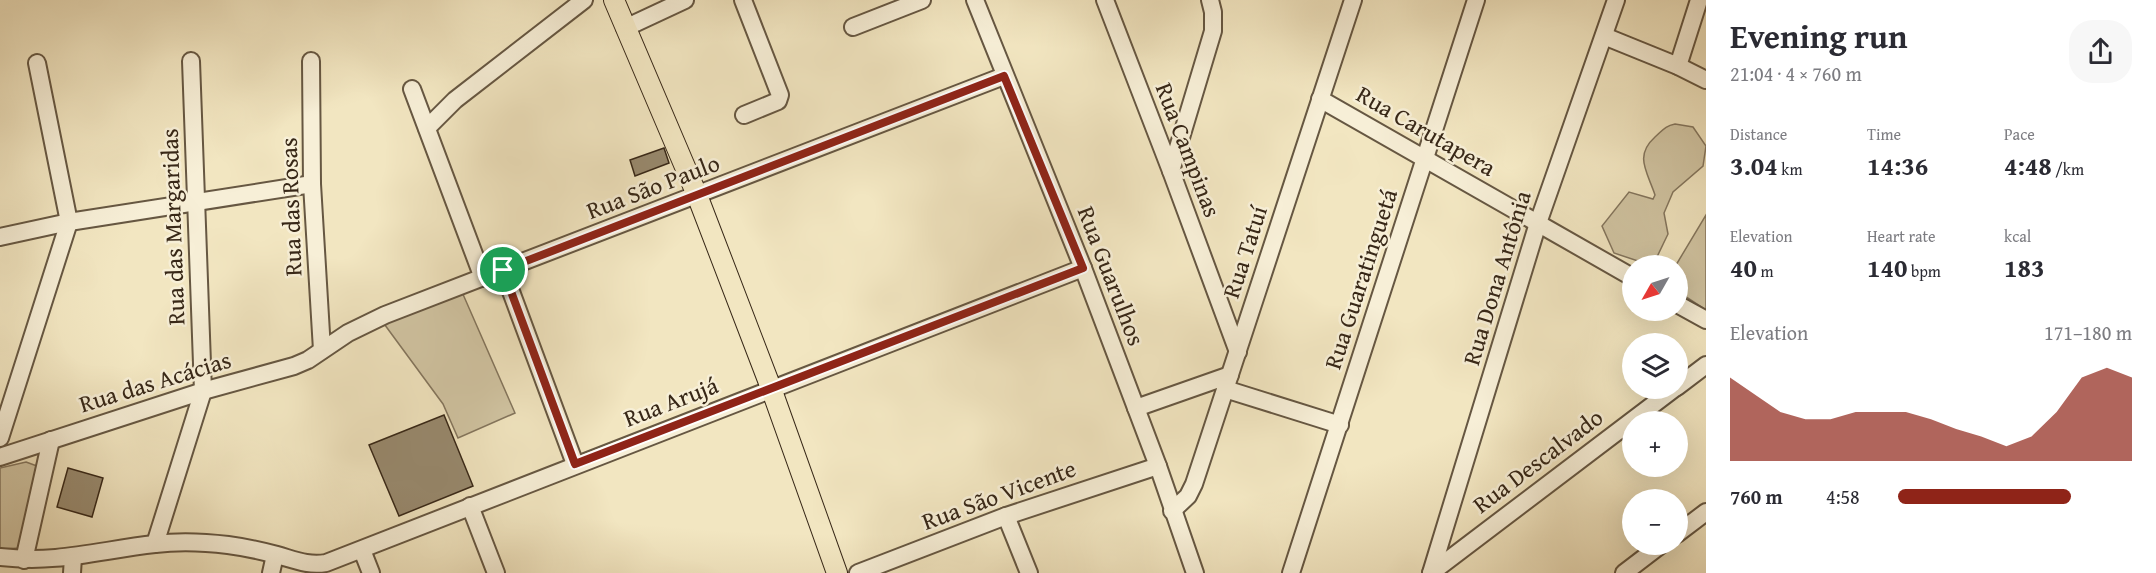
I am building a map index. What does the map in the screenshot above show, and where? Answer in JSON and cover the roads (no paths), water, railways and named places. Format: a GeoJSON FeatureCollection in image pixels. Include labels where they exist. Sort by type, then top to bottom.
{"type":"FeatureCollection","features":[{"type":"Feature","properties":{"kind":"main road"},"geometry":{"type":"LineString","coordinates":[[616,3],[697,195],[771,388],[837,573]]}},
{"type":"Feature","properties":{"kind":"street"},"geometry":{"type":"LineString","coordinates":[[427,128],[454,100],[584,0]]}},
{"type":"Feature","properties":{"kind":"street"},"geometry":{"type":"LineString","coordinates":[[625,28],[685,0]]}},
{"type":"Feature","properties":{"kind":"street"},"geometry":{"type":"LineString","coordinates":[[743,0],[780,95],[778,101],[744,115]]}},
{"type":"Feature","properties":{"kind":"street"},"geometry":{"type":"LineString","coordinates":[[853,27],[922,0]]}},
{"type":"Feature","properties":{"kind":"street","name":"Rua Guarulhos"},"geometry":{"type":"LineString","coordinates":[[975,0],[1083,268],[1158,466],[1195,573]]}},
{"type":"Feature","properties":{"kind":"street","name":"Rua Campinas"},"geometry":{"type":"LineString","coordinates":[[1105,0],[1238,352]]}},
{"type":"Feature","properties":{"kind":"street"},"geometry":{"type":"LineString","coordinates":[[1171,171],[1213,31],[1213,12],[1210,0]]}},
{"type":"Feature","properties":{"kind":"street","name":"Rua Tatuí"},"geometry":{"type":"LineString","coordinates":[[1172,511],[1188,496],[1194,484],[1353,0]]}},
{"type":"Feature","properties":{"kind":"street","name":"Rua Guaratinguetá"},"geometry":{"type":"LineString","coordinates":[[1291,573],[1476,0]]}},
{"type":"Feature","properties":{"kind":"street","name":"Rua Dona Antônia"},"geometry":{"type":"LineString","coordinates":[[1431,573],[1538,223],[1616,0]]}},
{"type":"Feature","properties":{"kind":"street"},"geometry":{"type":"LineString","coordinates":[[1678,66],[1700,0]]}},
{"type":"Feature","properties":{"kind":"street"},"geometry":{"type":"LineString","coordinates":[[1604,36],[1706,80]]}},
{"type":"Feature","properties":{"kind":"street","name":"Rua das Margaridas"},"geometry":{"type":"LineString","coordinates":[[155,544],[203,391],[191,61]]}},
{"type":"Feature","properties":{"kind":"street","name":"Rua das Rosas"},"geometry":{"type":"LineString","coordinates":[[311,61],[312,184],[322,350]]}},
{"type":"Feature","properties":{"kind":"street"},"geometry":{"type":"LineString","coordinates":[[0,438],[69,222],[37,63]]}},
{"type":"Feature","properties":{"kind":"street","name":"Rua São Paulo"},"geometry":{"type":"LineString","coordinates":[[322,350],[348,333],[386,315],[1004,76]]}},
{"type":"Feature","properties":{"kind":"street"},"geometry":{"type":"LineString","coordinates":[[412,89],[483,278]]}},
{"type":"Feature","properties":{"kind":"street","name":"Rua Carutapera"},"geometry":{"type":"LineString","coordinates":[[1320,99],[1622,271]]}},
{"type":"Feature","properties":{"kind":"street"},"geometry":{"type":"LineString","coordinates":[[0,237],[69,222],[312,184]]}},
{"type":"Feature","properties":{"kind":"street","name":"Rua Arujá"},"geometry":{"type":"LineString","coordinates":[[0,557],[72,565],[155,544],[190,542],[230,545],[304,564],[326,562],[362,550],[575,464],[1083,268]]}},
{"type":"Feature","properties":{"kind":"street"},"geometry":{"type":"LineString","coordinates":[[503,270],[575,464]]}},
{"type":"Feature","properties":{"kind":"street"},"geometry":{"type":"LineString","coordinates":[[1688,310],[1706,320]]}},
{"type":"Feature","properties":{"kind":"street","name":"Rua das Acácias"},"geometry":{"type":"LineString","coordinates":[[0,457],[203,391],[294,366],[322,350]]}},
{"type":"Feature","properties":{"kind":"street","name":"Rua Descalvado"},"geometry":{"type":"LineString","coordinates":[[1688,379],[1706,365]]}},
{"type":"Feature","properties":{"kind":"street"},"geometry":{"type":"LineString","coordinates":[[1136,408],[1227,382],[1340,425]]}},
{"type":"Feature","properties":{"kind":"street","name":"Rua Descalvado"},"geometry":{"type":"LineString","coordinates":[[1431,573],[1661,399]]}},
{"type":"Feature","properties":{"kind":"street"},"geometry":{"type":"LineString","coordinates":[[24,560],[51,440]]}},
{"type":"Feature","properties":{"kind":"street","name":"Rua São Vicente"},"geometry":{"type":"LineString","coordinates":[[858,573],[1006,516],[1158,466]]}},
{"type":"Feature","properties":{"kind":"street"},"geometry":{"type":"LineString","coordinates":[[470,506],[496,573]]}},
{"type":"Feature","properties":{"kind":"street"},"geometry":{"type":"LineString","coordinates":[[1688,526],[1706,512]]}},
{"type":"Feature","properties":{"kind":"street"},"geometry":{"type":"LineString","coordinates":[[1006,516],[1029,573]]}},
{"type":"Feature","properties":{"kind":"street"},"geometry":{"type":"LineString","coordinates":[[362,550],[371,573]]}},
{"type":"Feature","properties":{"kind":"street"},"geometry":{"type":"LineString","coordinates":[[271,573],[275,555]]}},
{"type":"Feature","properties":{"kind":"street"},"geometry":{"type":"LineString","coordinates":[[1624,573],[1648,555]]}}]}
